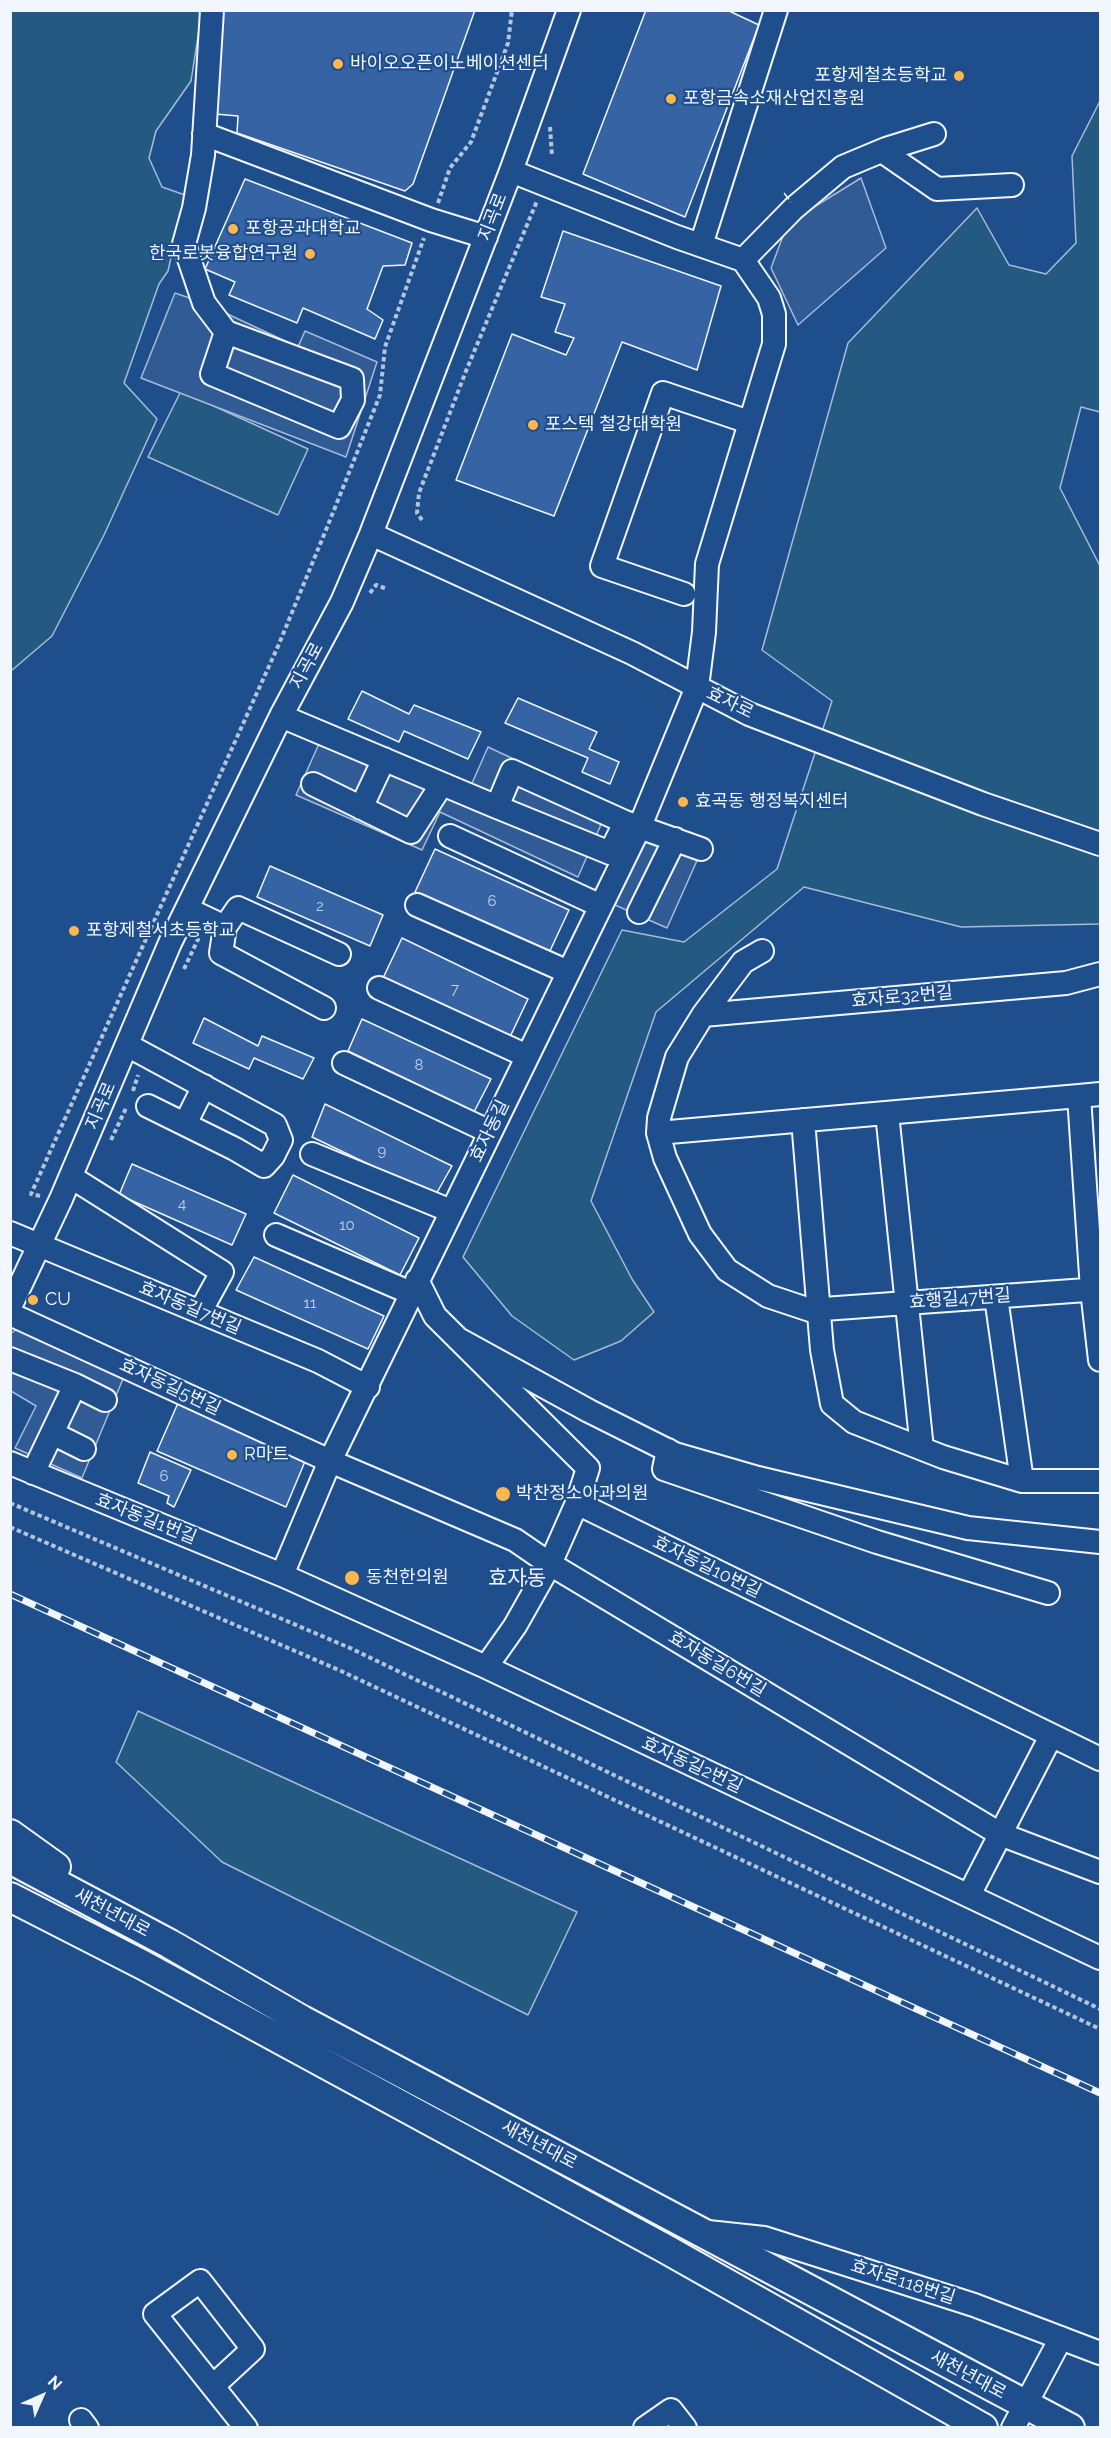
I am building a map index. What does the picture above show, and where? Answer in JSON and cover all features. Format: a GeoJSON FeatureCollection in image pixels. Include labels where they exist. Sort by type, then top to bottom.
{"type":"FeatureCollection","features":[{"type":"Feature","properties":{"kind":"main road"},"geometry":{"type":"LineString","coordinates":[[10,1834],[140,1929]]}},
{"type":"Feature","properties":{"kind":"main road","name":"새천년대로"},"geometry":{"type":"LineString","coordinates":[[10,1859],[302,2020],[700,2231],[1018,2416],[1070,2427]]}},
{"type":"Feature","properties":{"kind":"main road","name":"새천년대로"},"geometry":{"type":"LineString","coordinates":[[10,1897],[142,1965],[664,2248],[982,2427]]}},
{"type":"Feature","properties":{"kind":"main road"},"geometry":{"type":"LineString","coordinates":[[10,1914],[142,1965]]}},
{"type":"Feature","properties":{"kind":"street"},"geometry":{"type":"LineString","coordinates":[[212,10],[204,134],[194,208],[184,244],[204,303],[226,332],[352,379],[353,400],[339,427],[212,374],[226,332]]}},
{"type":"Feature","properties":{"kind":"street","name":"지곡로"},"geometry":{"type":"LineString","coordinates":[[10,1306],[41,1245],[187,909],[281,716],[342,602],[371,534],[486,237],[569,10]]}},
{"type":"Feature","properties":{"kind":"street"},"geometry":{"type":"LineString","coordinates":[[701,245],[776,10]]}},
{"type":"Feature","properties":{"kind":"street"},"geometry":{"type":"LineString","coordinates":[[204,134],[431,220],[486,237]]}},
{"type":"Feature","properties":{"kind":"street"},"geometry":{"type":"LineString","coordinates":[[511,171],[743,260],[794,208],[843,167],[934,134]]}},
{"type":"Feature","properties":{"kind":"street"},"geometry":{"type":"LineString","coordinates":[[882,151],[937,189],[1012,185]]}},
{"type":"Feature","properties":{"kind":"street","name":"효자동길"},"geometry":{"type":"LineString","coordinates":[[282,1575],[330,1461],[601,906],[633,824],[698,687],[704,632],[707,564],[774,344],[774,314],[769,298],[743,260]]}},
{"type":"Feature","properties":{"kind":"street"},"geometry":{"type":"LineString","coordinates":[[684,594],[602,566],[663,393],[749,422]]}},
{"type":"Feature","properties":{"kind":"street","name":"효자로"},"geometry":{"type":"LineString","coordinates":[[371,534],[632,653],[749,714],[873,763],[1101,844]]}},
{"type":"Feature","properties":{"kind":"street"},"geometry":{"type":"LineString","coordinates":[[281,716],[610,853],[633,824]]}},
{"type":"Feature","properties":{"kind":"street"},"geometry":{"type":"LineString","coordinates":[[361,808],[384,759]]}},
{"type":"Feature","properties":{"kind":"street"},"geometry":{"type":"LineString","coordinates":[[497,807],[512,771],[633,824],[701,849]]}},
{"type":"Feature","properties":{"kind":"street"},"geometry":{"type":"LineString","coordinates":[[313,784],[411,832],[442,784]]}},
{"type":"Feature","properties":{"kind":"street"},"geometry":{"type":"LineString","coordinates":[[450,836],[601,906]]}},
{"type":"Feature","properties":{"kind":"street"},"geometry":{"type":"LineString","coordinates":[[639,912],[675,839]]}},
{"type":"Feature","properties":{"kind":"street"},"geometry":{"type":"LineString","coordinates":[[417,905],[568,972]]}},
{"type":"Feature","properties":{"kind":"street"},"geometry":{"type":"LineString","coordinates":[[324,1008],[221,953],[225,927],[238,908],[339,954]]}},
{"type":"Feature","properties":{"kind":"street"},"geometry":{"type":"LineString","coordinates":[[187,909],[225,927]]}},
{"type":"Feature","properties":{"kind":"street"},"geometry":{"type":"LineString","coordinates":[[762,951],[743,962],[703,1015],[677,1057],[659,1118],[658,1133],[1090,1095],[1096,1290],[1101,1360]]}},
{"type":"Feature","properties":{"kind":"street","name":"효자로32번길"},"geometry":{"type":"LineString","coordinates":[[703,1015],[1066,983],[1101,974]]}},
{"type":"Feature","properties":{"kind":"street"},"geometry":{"type":"LineString","coordinates":[[379,988],[527,1056]]}},
{"type":"Feature","properties":{"kind":"street"},"geometry":{"type":"LineString","coordinates":[[127,1045],[275,1125],[281,1140],[273,1156],[264,1166],[148,1106]]}},
{"type":"Feature","properties":{"kind":"street"},"geometry":{"type":"LineString","coordinates":[[344,1063],[490,1132]]}},
{"type":"Feature","properties":{"kind":"street"},"geometry":{"type":"LineString","coordinates":[[185,1124],[204,1086]]}},
{"type":"Feature","properties":{"kind":"street"},"geometry":{"type":"LineString","coordinates":[[887,1113],[922,1449]]}},
{"type":"Feature","properties":{"kind":"street"},"geometry":{"type":"LineString","coordinates":[[803,1120],[822,1350],[832,1404],[854,1422],[922,1449],[1022,1481],[1101,1481]]}},
{"type":"Feature","properties":{"kind":"street","name":"효행길47번길"},"geometry":{"type":"LineString","coordinates":[[658,1133],[665,1158],[700,1234],[727,1270],[768,1296],[810,1310],[1096,1290]]}},
{"type":"Feature","properties":{"kind":"street"},"geometry":{"type":"LineString","coordinates":[[312,1154],[451,1211]]}},
{"type":"Feature","properties":{"kind":"street"},"geometry":{"type":"LineString","coordinates":[[71,1177],[222,1272],[200,1312]]}},
{"type":"Feature","properties":{"kind":"street","name":"효자동길7번길"},"geometry":{"type":"LineString","coordinates":[[10,1233],[318,1361],[368,1387]]}},
{"type":"Feature","properties":{"kind":"street"},"geometry":{"type":"LineString","coordinates":[[276,1235],[414,1286],[435,1316],[588,1468],[578,1503],[550,1564],[516,1626],[486,1667]]}},
{"type":"Feature","properties":{"kind":"street"},"geometry":{"type":"LineString","coordinates":[[996,1297],[1022,1481]]}},
{"type":"Feature","properties":{"kind":"street","name":"효자동길5번길"},"geometry":{"type":"LineString","coordinates":[[10,1314],[330,1461]]}},
{"type":"Feature","properties":{"kind":"street"},"geometry":{"type":"LineString","coordinates":[[458,1339],[668,1450],[758,1478],[968,1528],[1101,1542]]}},
{"type":"Feature","properties":{"kind":"street"},"geometry":{"type":"LineString","coordinates":[[10,1359],[75,1385],[105,1400]]}},
{"type":"Feature","properties":{"kind":"street"},"geometry":{"type":"LineString","coordinates":[[33,1473],[75,1385]]}},
{"type":"Feature","properties":{"kind":"street"},"geometry":{"type":"LineString","coordinates":[[52,1433],[84,1449]]}},
{"type":"Feature","properties":{"kind":"street"},"geometry":{"type":"LineString","coordinates":[[668,1450],[664,1469],[877,1542],[1048,1593]]}},
{"type":"Feature","properties":{"kind":"street","name":"효자동길6번길"},"geometry":{"type":"LineString","coordinates":[[330,1461],[515,1540],[550,1564],[1000,1833],[1101,1872]]}},
{"type":"Feature","properties":{"kind":"street","name":"효자동길1번길"},"geometry":{"type":"LineString","coordinates":[[10,1464],[282,1575]]}},
{"type":"Feature","properties":{"kind":"street","name":"효자동길10번길"},"geometry":{"type":"LineString","coordinates":[[578,1503],[1101,1760]]}},
{"type":"Feature","properties":{"kind":"street","name":"효자동길2번길"},"geometry":{"type":"LineString","coordinates":[[282,1575],[486,1667],[1101,1958]]}},
{"type":"Feature","properties":{"kind":"street"},"geometry":{"type":"LineString","coordinates":[[969,1895],[1051,1736]]}},
{"type":"Feature","properties":{"kind":"street","name":"효자로118번길"},"geometry":{"type":"LineString","coordinates":[[700,2231],[764,2238],[974,2305],[1101,2353]]}},
{"type":"Feature","properties":{"kind":"street"},"geometry":{"type":"LineString","coordinates":[[213,2386],[253,2349],[200,2281],[155,2314],[246,2427]]}},
{"type":"Feature","properties":{"kind":"street"},"geometry":{"type":"LineString","coordinates":[[1018,2416],[1061,2338]]}},
{"type":"Feature","properties":{"kind":"street"},"geometry":{"type":"LineString","coordinates":[[645,2427],[671,2410],[685,2427]]}},
{"type":"Feature","properties":{"kind":"path"},"geometry":{"type":"LineString","coordinates":[[61,1199],[31,1194],[279,644],[324,536],[380,395],[385,347],[450,168],[471,142],[508,43],[512,10]]}},
{"type":"Feature","properties":{"kind":"path"},"geometry":{"type":"LineString","coordinates":[[422,520],[417,513],[419,493],[466,371],[541,192]]}},
{"type":"Feature","properties":{"kind":"path"},"geometry":{"type":"LineString","coordinates":[[10,1503],[350,1648],[1101,2009]]}},
{"type":"Feature","properties":{"kind":"path"},"geometry":{"type":"LineString","coordinates":[[10,1527],[341,1671],[1101,2029]]}},
{"type":"Feature","properties":{"kind":"shaded area"},"geometry":{"type":"Polygon","coordinates":[[[11,11],[202,11],[191,81],[156,131],[149,158],[162,187],[185,195],[168,271],[159,284],[124,383],[157,419],[104,535],[52,636],[11,671],[11,11]]]}},
{"type":"Feature","properties":{"kind":"shaded area"},"geometry":{"type":"Polygon","coordinates":[[[1100,101],[1100,412],[1081,407],[1060,488],[1100,566],[1100,924],[961,927],[804,887],[656,1012],[591,1201],[632,1279],[654,1312],[621,1341],[574,1360],[512,1316],[463,1257],[622,930],[684,942],[777,869],[832,701],[762,650],[848,343],[977,208],[1009,265],[1046,274],[1076,243],[1072,156],[1100,101]]]}},
{"type":"Feature","properties":{"kind":"shaded area"},"geometry":{"type":"Polygon","coordinates":[[[861,178],[886,248],[798,325],[771,268],[788,223],[861,178]]]}},
{"type":"Feature","properties":{"kind":"shaded area"},"geometry":{"type":"Polygon","coordinates":[[[175,293],[204,303],[298,347],[305,331],[377,362],[346,457],[141,378],[175,293]]]}},
{"type":"Feature","properties":{"kind":"shaded area"},"geometry":{"type":"Polygon","coordinates":[[[181,391],[308,449],[278,515],[148,457],[181,391]]]}},
{"type":"Feature","properties":{"kind":"shaded area"},"geometry":{"type":"Polygon","coordinates":[[[327,726],[469,790],[488,747],[610,804],[578,877],[440,812],[422,850],[296,795],[327,726]]]}},
{"type":"Feature","properties":{"kind":"shaded area"},"geometry":{"type":"Polygon","coordinates":[[[644,833],[699,856],[667,928],[615,905],[644,833]]]}},
{"type":"Feature","properties":{"kind":"shaded area"},"geometry":{"type":"Polygon","coordinates":[[[24,1324],[125,1374],[82,1478],[15,1448],[36,1406],[11,1391],[10,1334],[24,1324]]]}},
{"type":"Feature","properties":{"kind":"shaded area"},"geometry":{"type":"Polygon","coordinates":[[[138,1711],[577,1912],[528,2015],[222,1862],[116,1762],[138,1711]]]}},
{"type":"Feature","properties":{"kind":"building","name":"바이오오픈이노베이션센터"},"geometry":{"type":"Polygon","coordinates":[[[217,10],[475,10],[413,184],[405,191],[237,133],[238,116],[215,114],[223,14],[216,13],[217,10]]]}},
{"type":"Feature","properties":{"kind":"building","name":"포항금속소재산업진흥원"},"geometry":{"type":"Polygon","coordinates":[[[646,10],[727,10],[759,25],[685,217],[583,174],[646,10]]]}},
{"type":"Feature","properties":{"kind":"building","name":"한국로봇융합연구원"},"geometry":{"type":"Polygon","coordinates":[[[245,179],[412,243],[405,265],[383,266],[367,309],[383,320],[375,339],[303,308],[297,323],[229,295],[235,282],[205,269],[245,179]]]}},
{"type":"Feature","properties":{"kind":"building","name":"포스텍 철강대학원"},"geometry":{"type":"Polygon","coordinates":[[[563,231],[721,286],[697,370],[622,342],[554,516],[456,480],[512,334],[566,355],[574,338],[555,332],[565,304],[541,297],[563,231]]]}},
{"type":"Feature","properties":{"kind":"building"},"geometry":{"type":"Polygon","coordinates":[[[362,691],[409,714],[414,705],[481,732],[468,759],[404,731],[399,742],[348,719],[362,691]]]}},
{"type":"Feature","properties":{"kind":"building"},"geometry":{"type":"Polygon","coordinates":[[[518,698],[597,732],[589,749],[619,762],[610,784],[582,772],[588,758],[505,723],[518,698]]]}},
{"type":"Feature","properties":{"kind":"building"},"geometry":{"type":"Polygon","coordinates":[[[435,849],[569,910],[549,953],[415,892],[435,849]]]}},
{"type":"Feature","properties":{"kind":"building"},"geometry":{"type":"Polygon","coordinates":[[[270,866],[383,915],[370,946],[257,897],[270,866]]]}},
{"type":"Feature","properties":{"kind":"building"},"geometry":{"type":"Polygon","coordinates":[[[402,938],[528,999],[509,1039],[383,978],[402,938]]]}},
{"type":"Feature","properties":{"kind":"building"},"geometry":{"type":"Polygon","coordinates":[[[204,1018],[258,1046],[262,1036],[314,1058],[303,1079],[254,1058],[249,1069],[193,1043],[204,1018]]]}},
{"type":"Feature","properties":{"kind":"building"},"geometry":{"type":"Polygon","coordinates":[[[362,1019],[491,1079],[474,1112],[348,1051],[362,1019]]]}},
{"type":"Feature","properties":{"kind":"building"},"geometry":{"type":"Polygon","coordinates":[[[325,1104],[452,1166],[435,1196],[312,1137],[325,1104]]]}},
{"type":"Feature","properties":{"kind":"building"},"geometry":{"type":"Polygon","coordinates":[[[132,1164],[246,1214],[232,1245],[119,1195],[132,1164]]]}},
{"type":"Feature","properties":{"kind":"building"},"geometry":{"type":"Polygon","coordinates":[[[293,1175],[419,1238],[400,1275],[274,1213],[293,1175]]]}},
{"type":"Feature","properties":{"kind":"building"},"geometry":{"type":"Polygon","coordinates":[[[254,1257],[384,1316],[368,1349],[236,1290],[254,1257]]]}},
{"type":"Feature","properties":{"kind":"building","name":"R마트"},"geometry":{"type":"Polygon","coordinates":[[[178,1403],[306,1459],[286,1507],[157,1451],[178,1403]]]}},
{"type":"Feature","properties":{"kind":"building"},"geometry":{"type":"Polygon","coordinates":[[[150,1452],[191,1470],[174,1507],[167,1503],[169,1496],[138,1483],[150,1452]]]}},
{"type":"Feature","properties":{"kind":"railway"},"geometry":{"type":"LineString","coordinates":[[10,1594],[1100,2093]]}},
{"type":"Feature","properties":{"kind":"fence"},"geometry":{"type":"LineString","coordinates":[[784,193],[791,202]]}},
{"type":"Feature","properties":{"kind":"place","name":"바이오오픈이노베이션센터"},"geometry":{"type":"Point","coordinates":[338,64]}},
{"type":"Feature","properties":{"kind":"place","name":"포항제철초등학교"},"geometry":{"type":"Point","coordinates":[959,76]}},
{"type":"Feature","properties":{"kind":"place","name":"포항금속소재산업진흥원"},"geometry":{"type":"Point","coordinates":[671,99]}},
{"type":"Feature","properties":{"kind":"place","name":"포항공과대학교"},"geometry":{"type":"Point","coordinates":[233,229]}},
{"type":"Feature","properties":{"kind":"place","name":"한국로봇융합연구원"},"geometry":{"type":"Point","coordinates":[310,254]}},
{"type":"Feature","properties":{"kind":"place","name":"포스텍 철강대학원"},"geometry":{"type":"Point","coordinates":[533,425]}},
{"type":"Feature","properties":{"kind":"place","name":"효곡동 행정복지센터"},"geometry":{"type":"Point","coordinates":[683,802]}},
{"type":"Feature","properties":{"kind":"place","name":"포항제철서초등학교"},"geometry":{"type":"Point","coordinates":[74,931]}},
{"type":"Feature","properties":{"kind":"place","name":"CU"},"geometry":{"type":"Point","coordinates":[33,1300]}},
{"type":"Feature","properties":{"kind":"place","name":"R마트"},"geometry":{"type":"Point","coordinates":[232,1455]}},
{"type":"Feature","properties":{"kind":"place","name":"박찬정소아과의원"},"geometry":{"type":"Point","coordinates":[503,1494]}},
{"type":"Feature","properties":{"kind":"place","name":"동천한의원"},"geometry":{"type":"Point","coordinates":[352,1578]}},
{"type":"Feature","properties":{"kind":"district","name":"효자동"},"geometry":{"type":"Point","coordinates":[517,1579]}}]}
